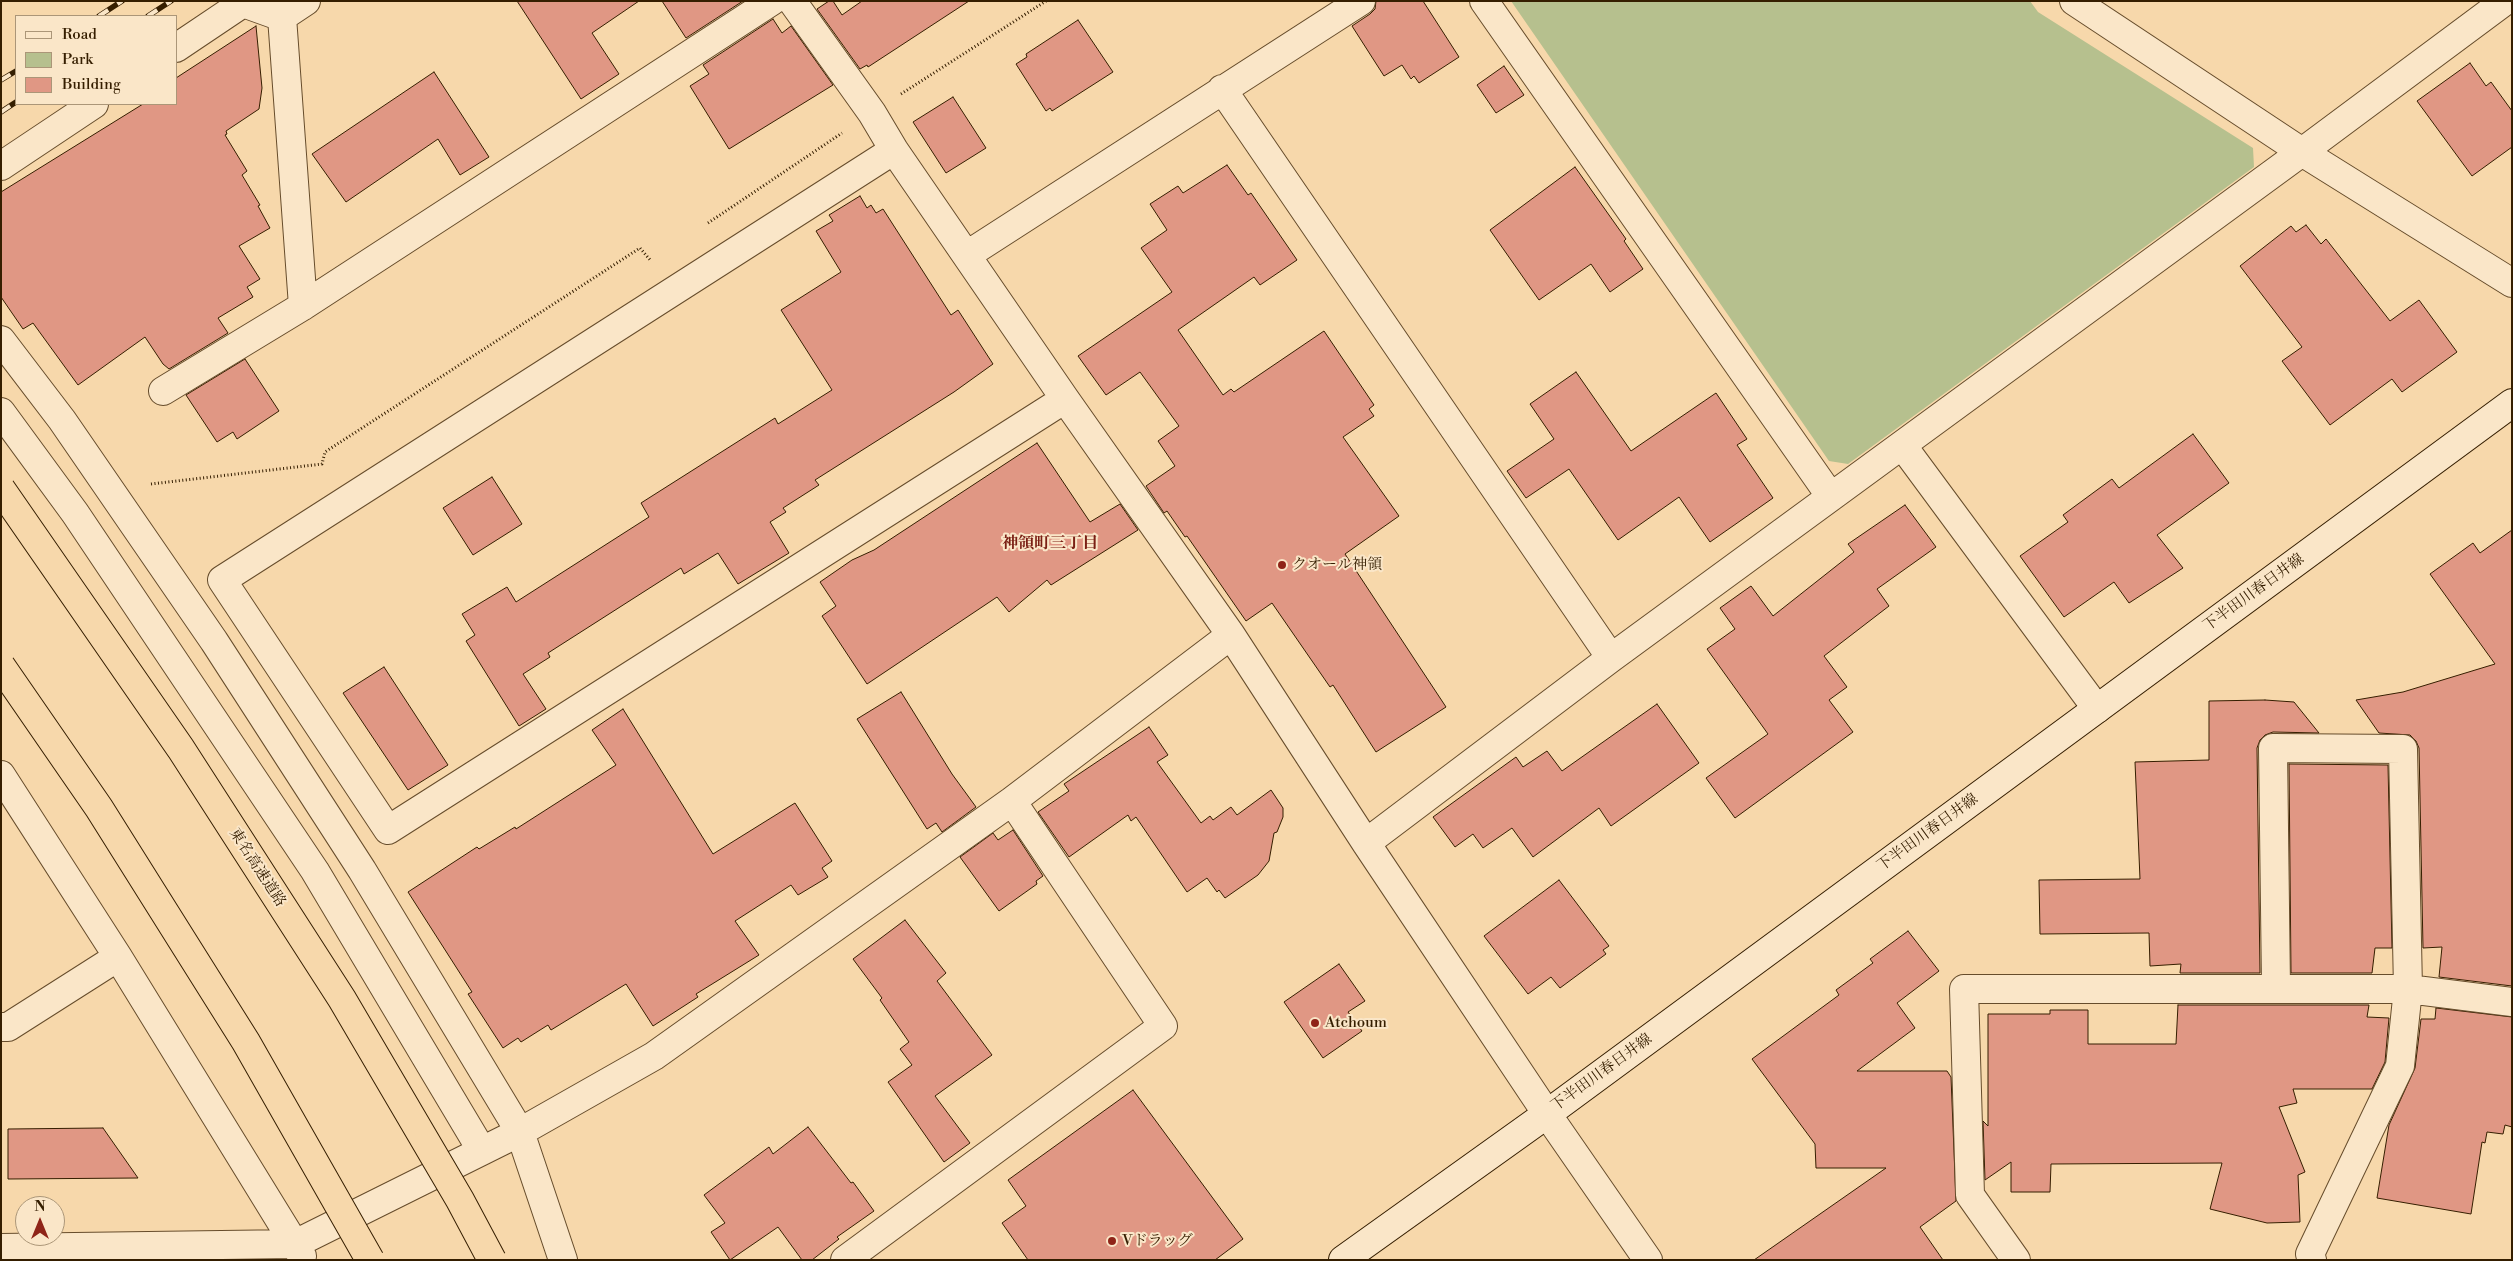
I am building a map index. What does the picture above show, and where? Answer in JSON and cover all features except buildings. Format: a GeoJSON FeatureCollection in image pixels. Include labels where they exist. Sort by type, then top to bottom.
{"type":"FeatureCollection","features":[{"type":"Feature","properties":{"kind":"highway","name":"東名高速道路"},"geometry":{"type":"LineString","coordinates":[[1,489],[181,749],[342,999],[460,1200],[492,1260]]}},
{"type":"Feature","properties":{"kind":"highway"},"geometry":{"type":"LineString","coordinates":[[1,666],[99,808],[246,1042],[370,1260]]}},
{"type":"Feature","properties":{"kind":"street"},"geometry":{"type":"LineString","coordinates":[[282,17],[306,1]]}},
{"type":"Feature","properties":{"kind":"street"},"geometry":{"type":"LineString","coordinates":[[163,391],[303,306],[772,1]]}},
{"type":"Feature","properties":{"kind":"street"},"geometry":{"type":"LineString","coordinates":[[792,1],[872,113],[894,150],[1065,399],[1231,635],[1366,843],[1547,1114],[1648,1260]]}},
{"type":"Feature","properties":{"kind":"street"},"geometry":{"type":"LineString","coordinates":[[967,255],[1361,1]]}},
{"type":"Feature","properties":{"kind":"street"},"geometry":{"type":"LineString","coordinates":[[1484,1],[1831,497]]}},
{"type":"Feature","properties":{"kind":"street"},"geometry":{"type":"LineString","coordinates":[[2074,1],[2302,152],[2512,283]]}},
{"type":"Feature","properties":{"kind":"street"},"geometry":{"type":"LineString","coordinates":[[1366,843],[1611,658],[2505,1]]}},
{"type":"Feature","properties":{"kind":"street"},"geometry":{"type":"LineString","coordinates":[[178,47],[243,3],[282,17]]}},
{"type":"Feature","properties":{"kind":"street"},"geometry":{"type":"LineString","coordinates":[[282,17],[303,306]]}},
{"type":"Feature","properties":{"kind":"street"},"geometry":{"type":"LineString","coordinates":[[1222,89],[1611,658]]}},
{"type":"Feature","properties":{"kind":"street"},"geometry":{"type":"LineString","coordinates":[[1,166],[92,105]]}},
{"type":"Feature","properties":{"kind":"street"},"geometry":{"type":"LineString","coordinates":[[894,150],[222,580],[388,830],[1065,399]]}},
{"type":"Feature","properties":{"kind":"street"},"geometry":{"type":"LineString","coordinates":[[1,340],[62,420],[111,489],[219,649],[362,870],[520,1132],[563,1260]]}},
{"type":"Feature","properties":{"kind":"street","name":"下半田川春日井線"},"geometry":{"type":"LineString","coordinates":[[1342,1260],[1547,1114],[2512,403]]}},
{"type":"Feature","properties":{"kind":"street"},"geometry":{"type":"LineString","coordinates":[[3,417],[75,513],[315,871],[482,1151]]}},
{"type":"Feature","properties":{"kind":"street"},"geometry":{"type":"LineString","coordinates":[[1902,445],[2097,709]]}},
{"type":"Feature","properties":{"kind":"street"},"geometry":{"type":"LineString","coordinates":[[1,1248],[45,1254],[300,1252],[482,1151],[520,1132],[654,1056],[1012,801],[1231,635]]}},
{"type":"Feature","properties":{"kind":"street"},"geometry":{"type":"LineString","coordinates":[[2276,987],[2273,748],[2403,749],[2408,989],[2400,1066],[2310,1254],[2312,1260]]}},
{"type":"Feature","properties":{"kind":"street"},"geometry":{"type":"LineString","coordinates":[[2,777],[118,957],[300,1252]]}},
{"type":"Feature","properties":{"kind":"street"},"geometry":{"type":"LineString","coordinates":[[845,1260],[1163,1026],[1012,801]]}},
{"type":"Feature","properties":{"kind":"street"},"geometry":{"type":"LineString","coordinates":[[1,1027],[8,1027],[118,957]]}},
{"type":"Feature","properties":{"kind":"street"},"geometry":{"type":"LineString","coordinates":[[2016,1260],[1970,1196],[1964,989],[2276,987],[2408,989],[2512,1002]]}},
{"type":"Feature","properties":{"kind":"path"},"geometry":{"type":"LineString","coordinates":[[707,224],[872,113],[1046,1]]}},
{"type":"Feature","properties":{"kind":"path"},"geometry":{"type":"LineString","coordinates":[[111,489],[322,464],[325,452],[640,248],[650,262],[658,257]]}},
{"type":"Feature","properties":{"kind":"green space"},"geometry":{"type":"Polygon","coordinates":[[[1511,1],[2030,1],[2038,12],[2253,148],[2254,167],[1848,464],[1829,461],[1511,1]]]}},
{"type":"Feature","properties":{"kind":"railway"},"geometry":{"type":"LineString","coordinates":[[101,15],[122,1]]}},
{"type":"Feature","properties":{"kind":"railway"},"geometry":{"type":"LineString","coordinates":[[150,15],[171,1]]}},
{"type":"Feature","properties":{"kind":"railway"},"geometry":{"type":"LineString","coordinates":[[1,80],[15,72]]}},
{"type":"Feature","properties":{"kind":"railway"},"geometry":{"type":"LineString","coordinates":[[1,112],[15,103]]}},
{"type":"Feature","properties":{"kind":"place","name":"クオール神領"},"geometry":{"type":"Point","coordinates":[1282,565]}},
{"type":"Feature","properties":{"kind":"place","name":"Atchoum"},"geometry":{"type":"Point","coordinates":[1315,1023]}},
{"type":"Feature","properties":{"kind":"place","name":"Vドラッグ"},"geometry":{"type":"Point","coordinates":[1112,1241]}},
{"type":"Feature","properties":{"kind":"district","name":"神領町三丁目"},"geometry":{"type":"Point","coordinates":[1050,544]}}]}
